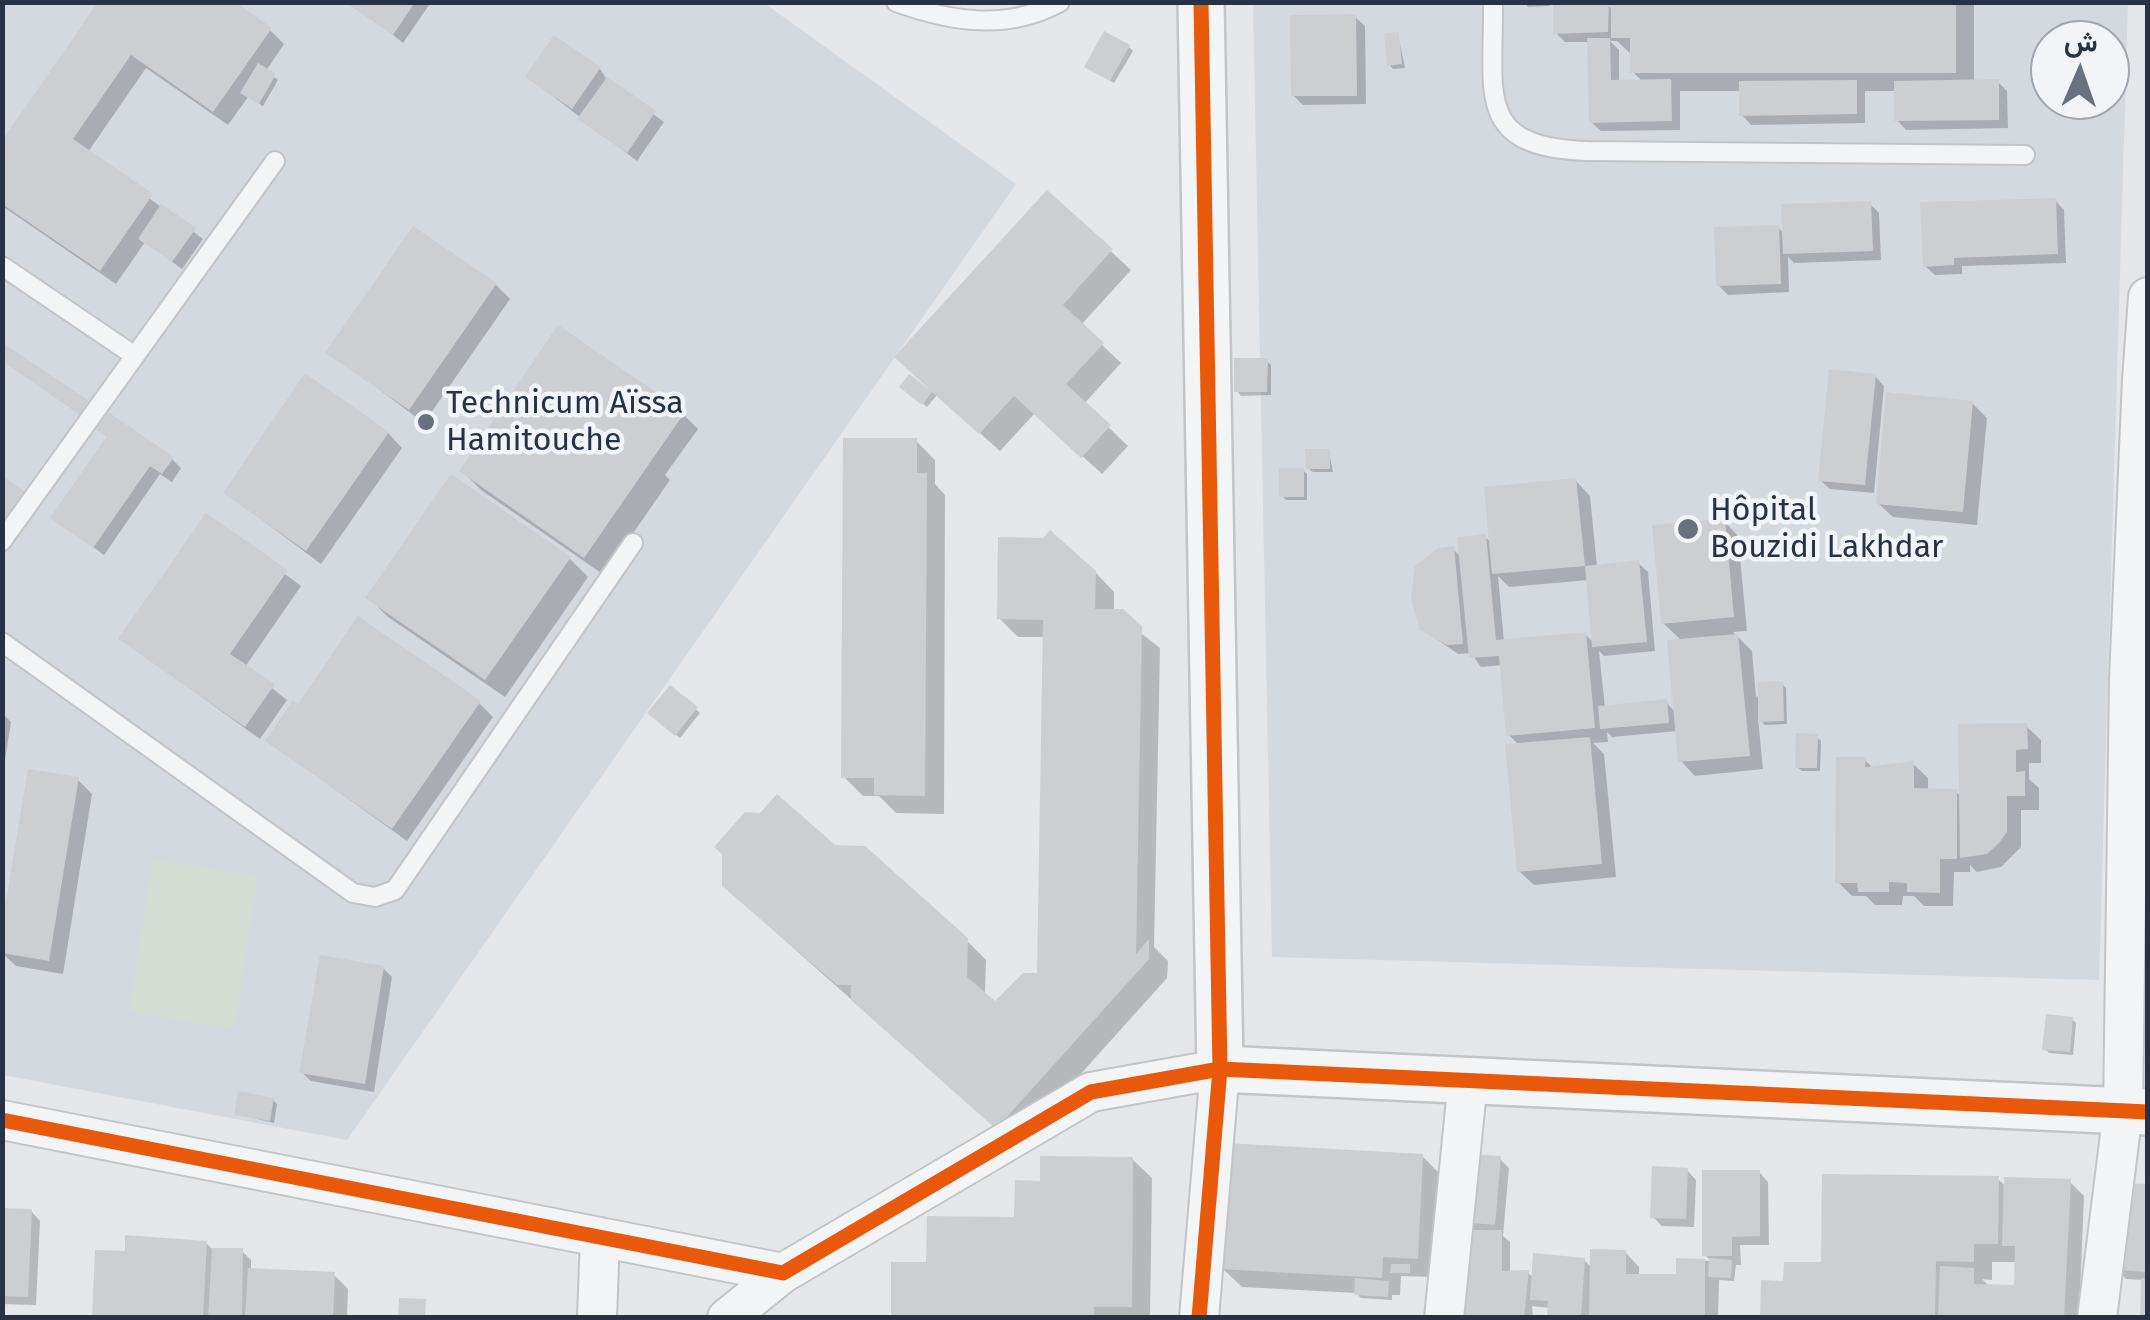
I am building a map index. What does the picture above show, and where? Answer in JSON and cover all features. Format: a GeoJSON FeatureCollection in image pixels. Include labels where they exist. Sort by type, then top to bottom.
{"type":"FeatureCollection","features":[{"type":"Feature","properties":{"kind":"street"},"geometry":{"type":"LineString","coordinates":[[1198,1318],[1220,1069],[1201,2]]}},
{"type":"Feature","properties":{"kind":"street"},"geometry":{"type":"LineString","coordinates":[[2097,1318],[2135,1112],[2138,679],[2148,297]]}},
{"type":"Feature","properties":{"kind":"street"},"geometry":{"type":"LineString","coordinates":[[727,1318],[783,1273],[1092,1092],[1220,1069],[2135,1112]]}},
{"type":"Feature","properties":{"kind":"street"},"geometry":{"type":"LineString","coordinates":[[1444,1318],[1468,1080]]}},
{"type":"Feature","properties":{"kind":"street"},"geometry":{"type":"LineString","coordinates":[[2,1120],[783,1273]]}},
{"type":"Feature","properties":{"kind":"street"},"geometry":{"type":"LineString","coordinates":[[598,1318],[600,1238]]}},
{"type":"Feature","properties":{"kind":"lane"},"geometry":{"type":"LineString","coordinates":[[896,2],[931,15],[976,22],[1015,20],[1060,2]]}},
{"type":"Feature","properties":{"kind":"lane"},"geometry":{"type":"LineString","coordinates":[[1492,2],[1498,106],[1509,132],[1534,146],[1574,150],[2026,155]]}},
{"type":"Feature","properties":{"kind":"lane"},"geometry":{"type":"LineString","coordinates":[[2,540],[275,161]]}},
{"type":"Feature","properties":{"kind":"lane"},"geometry":{"type":"LineString","coordinates":[[2,266],[135,356]]}},
{"type":"Feature","properties":{"kind":"lane"},"geometry":{"type":"LineString","coordinates":[[2,642],[353,893],[375,897],[395,890],[633,543]]}},
{"type":"Feature","properties":{"kind":"shaded area","name":"Technicum Aïssa Hamitouche"},"geometry":{"type":"Polygon","coordinates":[[[2,3],[764,3],[1016,184],[347,1140],[3,1075],[2,3]]]}},
{"type":"Feature","properties":{"kind":"shaded area","name":"Hôpital Bouzidi Lakhdar"},"geometry":{"type":"Polygon","coordinates":[[[1253,3],[2128,3],[2127,20],[2030,20],[2030,120],[2125,120],[2099,980],[1272,957],[1253,3]]]}},
{"type":"Feature","properties":{"kind":"shaded area"},"geometry":{"type":"Polygon","coordinates":[[[153,860],[258,876],[234,1028],[129,1012],[153,860]]]}},
{"type":"Feature","properties":{"kind":"building"},"geometry":{"type":"Polygon","coordinates":[[[98,2],[235,2],[272,28],[213,112],[131,55],[73,139],[153,194],[100,271],[2,204],[2,141],[98,2]]]}},
{"type":"Feature","properties":{"kind":"building"},"geometry":{"type":"Polygon","coordinates":[[[345,2],[415,2],[393,35],[345,2]]]}},
{"type":"Feature","properties":{"kind":"building"},"geometry":{"type":"Polygon","coordinates":[[[1553,2],[1609,2],[1608,32],[1553,34],[1553,2]]]}},
{"type":"Feature","properties":{"kind":"building"},"geometry":{"type":"Polygon","coordinates":[[[1611,2],[1956,2],[1956,73],[1630,73],[1630,38],[1611,38],[1611,2]]]}},
{"type":"Feature","properties":{"kind":"building"},"geometry":{"type":"Polygon","coordinates":[[[1356,14],[1357,96],[1291,96],[1290,15],[1356,14]]]}},
{"type":"Feature","properties":{"kind":"building"},"geometry":{"type":"Polygon","coordinates":[[[1104,31],[1130,45],[1110,81],[1084,67],[1104,31]]]}},
{"type":"Feature","properties":{"kind":"building"},"geometry":{"type":"Polygon","coordinates":[[[1399,32],[1402,64],[1387,66],[1384,33],[1399,32]]]}},
{"type":"Feature","properties":{"kind":"building"},"geometry":{"type":"Polygon","coordinates":[[[554,35],[601,67],[572,109],[525,77],[554,35]]]}},
{"type":"Feature","properties":{"kind":"building"},"geometry":{"type":"Polygon","coordinates":[[[1587,38],[1610,38],[1611,80],[1671,79],[1672,121],[1589,123],[1587,38]]]}},
{"type":"Feature","properties":{"kind":"building"},"geometry":{"type":"Polygon","coordinates":[[[258,63],[276,74],[259,104],[240,93],[258,63]]]}},
{"type":"Feature","properties":{"kind":"building"},"geometry":{"type":"Polygon","coordinates":[[[607,77],[656,111],[627,153],[577,119],[607,77]]]}},
{"type":"Feature","properties":{"kind":"building"},"geometry":{"type":"Polygon","coordinates":[[[1999,79],[1999,120],[1894,121],[1894,81],[1999,79]]]}},
{"type":"Feature","properties":{"kind":"building"},"geometry":{"type":"Polygon","coordinates":[[[1857,80],[1857,114],[1739,116],[1739,81],[1857,80]]]}},
{"type":"Feature","properties":{"kind":"building"},"geometry":{"type":"Polygon","coordinates":[[[1047,190],[1113,249],[1063,305],[1104,343],[1066,384],[1111,425],[1081,458],[1014,396],[979,434],[932,392],[922,405],[899,387],[909,374],[929,389],[894,357],[1047,190]]]}},
{"type":"Feature","properties":{"kind":"building"},"geometry":{"type":"Polygon","coordinates":[[[2056,198],[2058,254],[1954,258],[1954,265],[1923,267],[1920,202],[2056,198]]]}},
{"type":"Feature","properties":{"kind":"building"},"geometry":{"type":"Polygon","coordinates":[[[1871,201],[1873,251],[1783,254],[1781,204],[1871,201]]]}},
{"type":"Feature","properties":{"kind":"building"},"geometry":{"type":"Polygon","coordinates":[[[161,204],[196,228],[172,262],[138,239],[161,204]]]}},
{"type":"Feature","properties":{"kind":"building"},"geometry":{"type":"Polygon","coordinates":[[[1779,225],[1781,284],[1716,286],[1714,227],[1779,225]]]}},
{"type":"Feature","properties":{"kind":"building"},"geometry":{"type":"Polygon","coordinates":[[[413,226],[497,283],[409,410],[325,353],[413,226]]]}},
{"type":"Feature","properties":{"kind":"building"},"geometry":{"type":"Polygon","coordinates":[[[558,325],[685,412],[584,558],[459,471],[558,325]]]}},
{"type":"Feature","properties":{"kind":"building"},"geometry":{"type":"Polygon","coordinates":[[[2,342],[89,401],[80,415],[2,361],[2,342]]]}},
{"type":"Feature","properties":{"kind":"building"},"geometry":{"type":"Polygon","coordinates":[[[1234,358],[1268,358],[1267,392],[1234,392],[1234,358]]]}},
{"type":"Feature","properties":{"kind":"building"},"geometry":{"type":"Polygon","coordinates":[[[1829,369],[1876,374],[1865,485],[1818,481],[1829,369]]]}},
{"type":"Feature","properties":{"kind":"building"},"geometry":{"type":"Polygon","coordinates":[[[305,373],[389,432],[306,551],[223,493],[305,373]]]}},
{"type":"Feature","properties":{"kind":"building"},"geometry":{"type":"Polygon","coordinates":[[[1886,392],[1973,401],[1963,512],[1876,504],[1886,392]]]}},
{"type":"Feature","properties":{"kind":"building"},"geometry":{"type":"Polygon","coordinates":[[[108,412],[174,457],[162,474],[150,466],[93,548],[50,518],[106,437],[96,430],[108,412]]]}},
{"type":"Feature","properties":{"kind":"building"},"geometry":{"type":"Polygon","coordinates":[[[843,438],[917,438],[917,473],[927,473],[925,796],[874,795],[874,778],[841,778],[843,438]]]}},
{"type":"Feature","properties":{"kind":"building"},"geometry":{"type":"Polygon","coordinates":[[[1305,449],[1330,449],[1330,469],[1306,469],[1305,449]]]}},
{"type":"Feature","properties":{"kind":"building"},"geometry":{"type":"Polygon","coordinates":[[[1279,468],[1304,468],[1304,497],[1279,497],[1279,468]]]}},
{"type":"Feature","properties":{"kind":"building"},"geometry":{"type":"Polygon","coordinates":[[[451,474],[571,557],[485,680],[365,598],[451,474]]]}},
{"type":"Feature","properties":{"kind":"building"},"geometry":{"type":"Polygon","coordinates":[[[2,476],[26,492],[2,526],[2,476]]]}},
{"type":"Feature","properties":{"kind":"building"},"geometry":{"type":"Polygon","coordinates":[[[1576,478],[1585,566],[1492,574],[1484,487],[1576,478]]]}},
{"type":"Feature","properties":{"kind":"building"},"geometry":{"type":"Polygon","coordinates":[[[206,513],[288,570],[230,654],[275,684],[245,727],[118,639],[206,513]]]}},
{"type":"Feature","properties":{"kind":"building"},"geometry":{"type":"Polygon","coordinates":[[[1725,519],[1734,617],[1661,624],[1652,525],[1725,519]]]}},
{"type":"Feature","properties":{"kind":"building"},"geometry":{"type":"Polygon","coordinates":[[[1050,530],[1096,571],[1095,609],[1123,609],[1142,626],[1136,954],[1149,939],[1149,959],[996,1129],[851,1000],[851,985],[837,985],[722,886],[722,854],[714,847],[745,812],[760,813],[777,794],[835,845],[865,846],[968,938],[967,977],[995,1001],[1023,973],[1037,973],[1043,620],[997,619],[998,537],[1043,538],[1050,530]]]}},
{"type":"Feature","properties":{"kind":"building"},"geometry":{"type":"Polygon","coordinates":[[[1486,534],[1496,640],[1586,632],[1595,728],[1506,736],[1499,656],[1469,658],[1457,537],[1486,534]]]}},
{"type":"Feature","properties":{"kind":"building"},"geometry":{"type":"Polygon","coordinates":[[[1454,546],[1463,644],[1447,645],[1420,630],[1411,599],[1415,566],[1438,548],[1454,546]]]}},
{"type":"Feature","properties":{"kind":"building"},"geometry":{"type":"Polygon","coordinates":[[[1639,560],[1647,642],[1592,647],[1585,566],[1639,560]]]}},
{"type":"Feature","properties":{"kind":"building"},"geometry":{"type":"Polygon","coordinates":[[[358,616],[481,701],[392,829],[265,741],[293,700],[298,704],[358,616]]]}},
{"type":"Feature","properties":{"kind":"building"},"geometry":{"type":"Polygon","coordinates":[[[1738,634],[1750,756],[1678,762],[1667,640],[1738,634]]]}},
{"type":"Feature","properties":{"kind":"building"},"geometry":{"type":"Polygon","coordinates":[[[1783,681],[1784,721],[1758,722],[1758,682],[1783,681]]]}},
{"type":"Feature","properties":{"kind":"building"},"geometry":{"type":"Polygon","coordinates":[[[670,685],[698,707],[675,736],[647,713],[670,685]]]}},
{"type":"Feature","properties":{"kind":"building"},"geometry":{"type":"Polygon","coordinates":[[[1667,699],[1669,723],[1600,729],[1598,706],[1667,699]]]}},
{"type":"Feature","properties":{"kind":"building"},"geometry":{"type":"Polygon","coordinates":[[[2027,723],[2028,749],[2016,750],[2016,772],[2025,771],[2025,796],[2007,796],[2007,832],[1999,843],[1987,854],[1960,858],[1958,724],[2027,723]]]}},
{"type":"Feature","properties":{"kind":"building"},"geometry":{"type":"Polygon","coordinates":[[[1796,733],[1818,734],[1817,768],[1795,768],[1796,733]]]}},
{"type":"Feature","properties":{"kind":"building"},"geometry":{"type":"Polygon","coordinates":[[[1590,737],[1602,864],[1517,872],[1505,744],[1590,737]]]}},
{"type":"Feature","properties":{"kind":"building"},"geometry":{"type":"Polygon","coordinates":[[[1836,757],[1866,757],[1865,767],[1914,761],[1914,788],[1957,789],[1957,859],[1940,859],[1940,893],[1907,892],[1907,883],[1889,882],[1889,892],[1858,892],[1857,883],[1835,883],[1836,757]]]}},
{"type":"Feature","properties":{"kind":"building"},"geometry":{"type":"Polygon","coordinates":[[[28,769],[79,777],[49,961],[2,953],[2,926],[28,769]]]}},
{"type":"Feature","properties":{"kind":"building"},"geometry":{"type":"Polygon","coordinates":[[[2137,869],[2148,870],[2148,911],[2134,910],[2137,869]]]}},
{"type":"Feature","properties":{"kind":"building"},"geometry":{"type":"Polygon","coordinates":[[[2136,929],[2148,929],[2148,1046],[2132,1046],[2136,929]]]}},
{"type":"Feature","properties":{"kind":"building"},"geometry":{"type":"Polygon","coordinates":[[[320,955],[384,966],[365,1084],[299,1073],[320,955]]]}},
{"type":"Feature","properties":{"kind":"building"},"geometry":{"type":"Polygon","coordinates":[[[2046,1014],[2073,1017],[2070,1052],[2042,1050],[2046,1014]]]}},
{"type":"Feature","properties":{"kind":"building"},"geometry":{"type":"Polygon","coordinates":[[[238,1091],[274,1098],[270,1121],[234,1115],[238,1091]]]}},
{"type":"Feature","properties":{"kind":"building"},"geometry":{"type":"Polygon","coordinates":[[[1226,1143],[1423,1154],[1418,1259],[1383,1257],[1382,1278],[1220,1269],[1226,1143]]]}},
{"type":"Feature","properties":{"kind":"building"},"geometry":{"type":"Polygon","coordinates":[[[1467,1154],[1501,1156],[1495,1225],[1462,1222],[1467,1154]]]}},
{"type":"Feature","properties":{"kind":"building"},"geometry":{"type":"Polygon","coordinates":[[[1040,1156],[1133,1157],[1132,1307],[1094,1307],[1094,1317],[891,1318],[891,1262],[926,1262],[927,1216],[1014,1217],[1015,1180],[1040,1181],[1040,1156]]]}},
{"type":"Feature","properties":{"kind":"building"},"geometry":{"type":"Polygon","coordinates":[[[1652,1166],[1688,1168],[1686,1219],[1650,1218],[1652,1166]]]}},
{"type":"Feature","properties":{"kind":"building"},"geometry":{"type":"Polygon","coordinates":[[[1702,1170],[1760,1170],[1760,1236],[1732,1237],[1732,1256],[1702,1256],[1702,1170]]]}},
{"type":"Feature","properties":{"kind":"building"},"geometry":{"type":"Polygon","coordinates":[[[1822,1174],[1999,1176],[1998,1244],[1974,1244],[1974,1262],[1936,1261],[1935,1318],[1760,1318],[1761,1280],[1783,1281],[1784,1262],[1821,1262],[1822,1174]]]}},
{"type":"Feature","properties":{"kind":"building"},"geometry":{"type":"Polygon","coordinates":[[[2004,1177],[2071,1179],[2064,1318],[1938,1318],[1940,1266],[1974,1268],[1974,1284],[2014,1285],[2015,1246],[2002,1246],[2004,1177]]]}},
{"type":"Feature","properties":{"kind":"building"},"geometry":{"type":"Polygon","coordinates":[[[2119,1183],[2148,1184],[2148,1272],[2114,1270],[2119,1183]]]}},
{"type":"Feature","properties":{"kind":"building"},"geometry":{"type":"Polygon","coordinates":[[[2,1208],[32,1209],[28,1297],[2,1296],[2,1208]]]}},
{"type":"Feature","properties":{"kind":"building"},"geometry":{"type":"Polygon","coordinates":[[[1461,1230],[1502,1230],[1502,1271],[1529,1270],[1524,1318],[1462,1318],[1461,1230]]]}},
{"type":"Feature","properties":{"kind":"building"},"geometry":{"type":"Polygon","coordinates":[[[125,1235],[207,1241],[203,1318],[92,1317],[95,1250],[125,1251],[125,1235]]]}},
{"type":"Feature","properties":{"kind":"building"},"geometry":{"type":"Polygon","coordinates":[[[212,1248],[243,1248],[242,1318],[208,1318],[212,1248]]]}},
{"type":"Feature","properties":{"kind":"building"},"geometry":{"type":"Polygon","coordinates":[[[1590,1249],[1626,1250],[1626,1274],[1676,1274],[1676,1258],[1705,1259],[1705,1318],[1589,1318],[1590,1249]]]}},
{"type":"Feature","properties":{"kind":"building"},"geometry":{"type":"Polygon","coordinates":[[[1533,1253],[1585,1258],[1581,1318],[1547,1318],[1548,1301],[1530,1300],[1533,1253]]]}},
{"type":"Feature","properties":{"kind":"building"},"geometry":{"type":"Polygon","coordinates":[[[1709,1258],[1732,1260],[1731,1278],[1708,1277],[1709,1258]]]}},
{"type":"Feature","properties":{"kind":"building"},"geometry":{"type":"Polygon","coordinates":[[[1391,1264],[1410,1264],[1410,1273],[1390,1273],[1391,1264]]]}},
{"type":"Feature","properties":{"kind":"building"},"geometry":{"type":"Polygon","coordinates":[[[248,1268],[335,1272],[333,1318],[245,1318],[248,1268]]]}},
{"type":"Feature","properties":{"kind":"building"},"geometry":{"type":"Polygon","coordinates":[[[1355,1278],[1389,1281],[1388,1297],[1354,1295],[1355,1278]]]}},
{"type":"Feature","properties":{"kind":"building"},"geometry":{"type":"Polygon","coordinates":[[[2141,1278],[2148,1279],[2148,1318],[2140,1318],[2141,1278]]]}},
{"type":"Feature","properties":{"kind":"building"},"geometry":{"type":"Polygon","coordinates":[[[399,1298],[426,1299],[425,1318],[398,1318],[399,1298]]]}},
{"type":"Feature","properties":{"kind":"cycle path"},"geometry":{"type":"LineString","coordinates":[[1201,2],[1220,1069],[2148,1112]]}},
{"type":"Feature","properties":{"kind":"cycle path"},"geometry":{"type":"LineString","coordinates":[[2,1120],[783,1273],[1091,1092],[1220,1069],[1199,1318]]}},
{"type":"Feature","properties":{"kind":"place","name":"Technicum Aïssa Hamitouche"},"geometry":{"type":"Point","coordinates":[426,422]}},
{"type":"Feature","properties":{"kind":"place","name":"Hôpital Bouzidi Lakhdar"},"geometry":{"type":"Point","coordinates":[1688,529]}}]}
